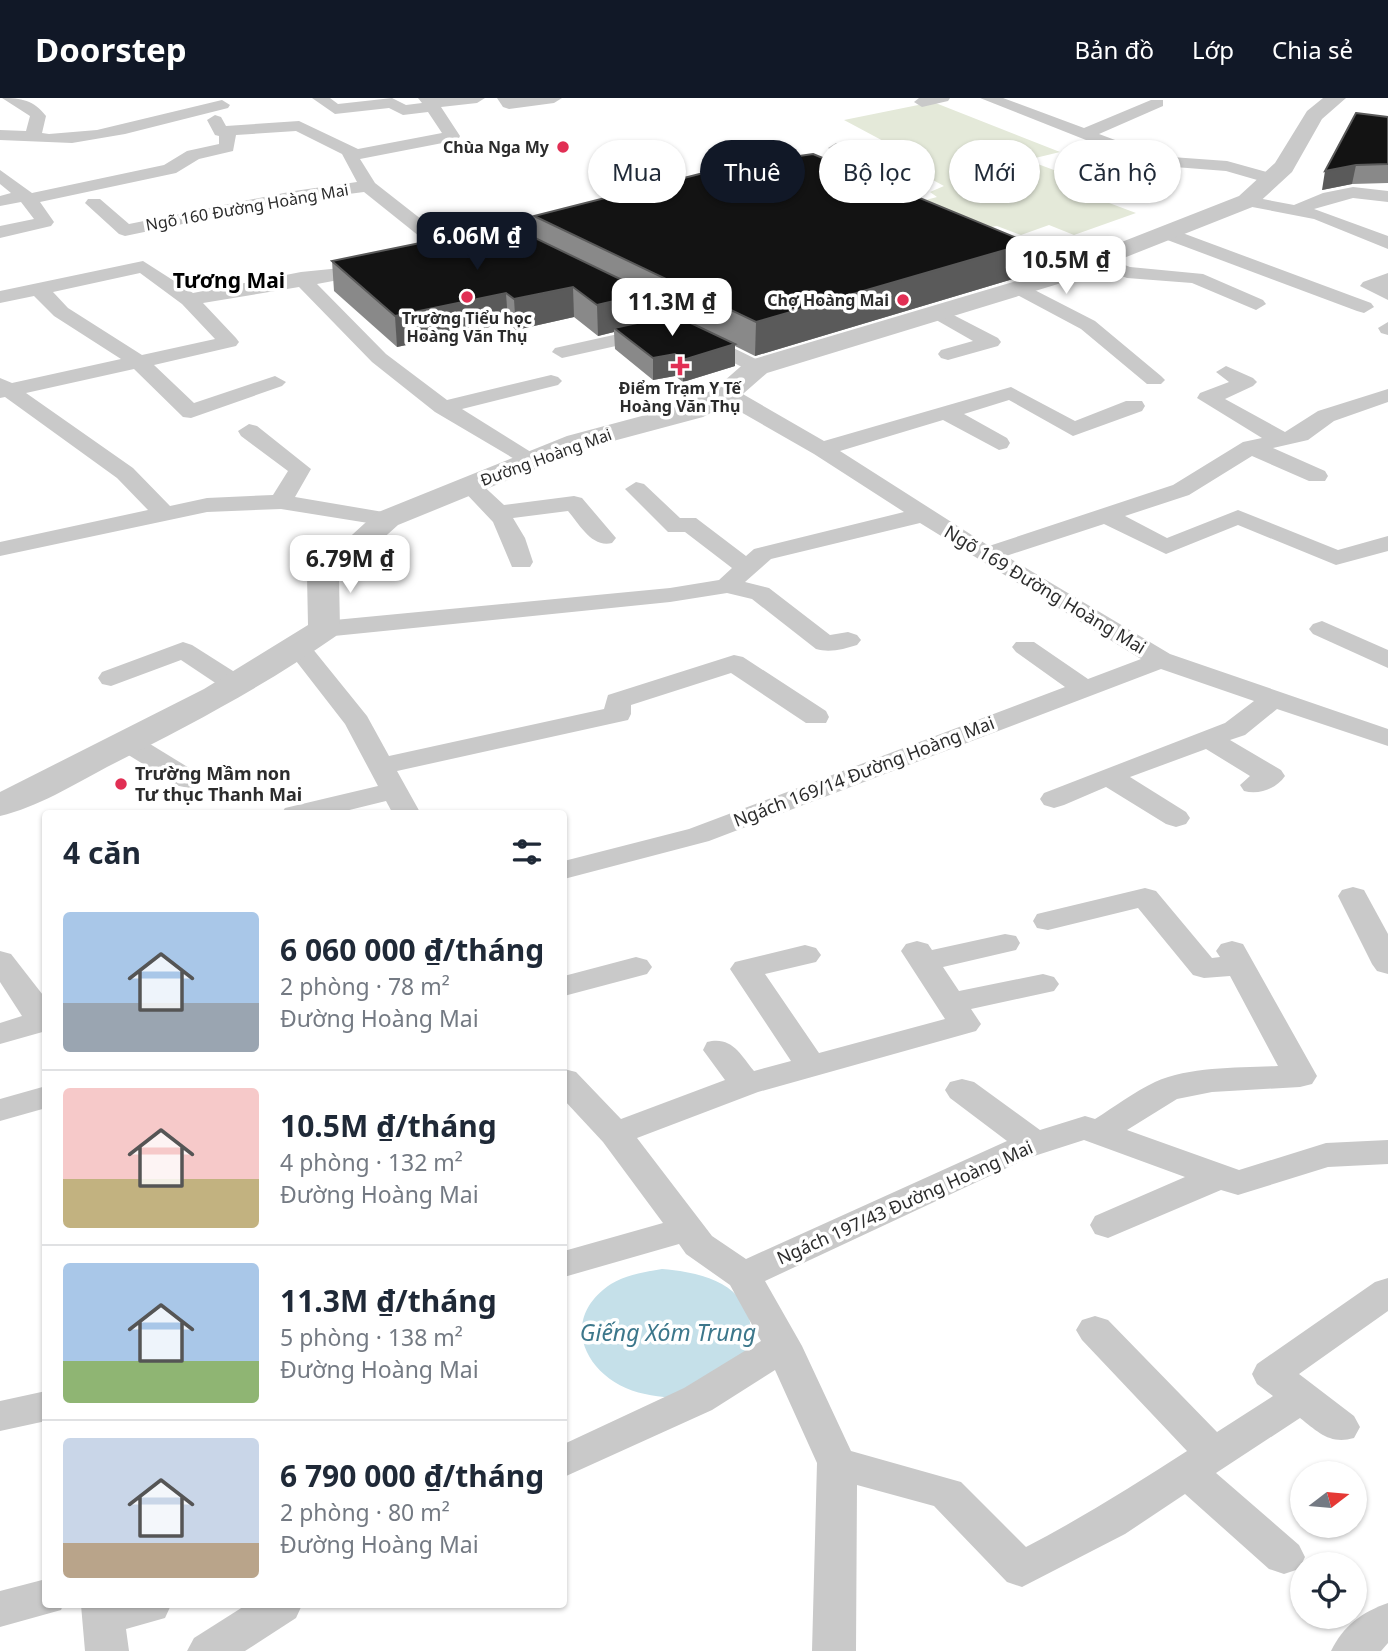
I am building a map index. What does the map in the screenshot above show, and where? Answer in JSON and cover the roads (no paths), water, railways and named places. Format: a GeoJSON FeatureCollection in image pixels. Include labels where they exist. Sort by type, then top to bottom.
{"type":"FeatureCollection","features":[{"type":"Feature","properties":{"kind":"street","name":"Đường Hoàng Mai"},"geometry":{"type":"LineString","coordinates":[[312,639],[323,576],[387,519],[577,442],[693,411],[726,394],[757,366],[1019,288],[1169,234],[1247,201],[1284,167],[1314,115],[1336,98]]}},
{"type":"Feature","properties":{"kind":"street"},"geometry":{"type":"LineString","coordinates":[[0,804],[25,795],[127,742],[312,639]]}},
{"type":"Feature","properties":{"kind":"lane"},"geometry":{"type":"LineString","coordinates":[[10,98],[32,108],[38,116],[26,148]]}},
{"type":"Feature","properties":{"kind":"lane"},"geometry":{"type":"LineString","coordinates":[[320,98],[335,109],[392,103],[403,110],[429,103],[477,98]]}},
{"type":"Feature","properties":{"kind":"lane"},"geometry":{"type":"LineString","coordinates":[[505,98],[509,104],[554,98]]}},
{"type":"Feature","properties":{"kind":"lane"},"geometry":{"type":"LineString","coordinates":[[922,102],[943,98]]}},
{"type":"Feature","properties":{"kind":"lane"},"geometry":{"type":"LineString","coordinates":[[988,98],[1155,161],[1227,166],[1271,179]]}},
{"type":"Feature","properties":{"kind":"lane"},"geometry":{"type":"LineString","coordinates":[[532,102],[545,115]]}},
{"type":"Feature","properties":{"kind":"lane"},"geometry":{"type":"LineString","coordinates":[[0,141],[26,148],[46,141],[125,127],[207,104],[221,131],[299,126],[355,154],[452,136],[429,103]]}},
{"type":"Feature","properties":{"kind":"lane"},"geometry":{"type":"LineString","coordinates":[[1044,137],[1080,132],[1157,103]]}},
{"type":"Feature","properties":{"kind":"lane"},"geometry":{"type":"LineString","coordinates":[[84,152],[137,142],[125,127]]}},
{"type":"Feature","properties":{"kind":"lane"},"geometry":{"type":"LineString","coordinates":[[350,127],[381,149]]}},
{"type":"Feature","properties":{"kind":"lane"},"geometry":{"type":"LineString","coordinates":[[0,201],[170,169],[193,155],[227,147],[228,131]]}},
{"type":"Feature","properties":{"kind":"lane"},"geometry":{"type":"LineString","coordinates":[[0,135],[26,148]]}},
{"type":"Feature","properties":{"kind":"lane","name":"Ngõ 160 Đường Hoàng Mai"},"geometry":{"type":"LineString","coordinates":[[355,154],[349,156],[368,186],[451,252]]}},
{"type":"Feature","properties":{"kind":"lane"},"geometry":{"type":"LineString","coordinates":[[1184,171],[1206,165]]}},
{"type":"Feature","properties":{"kind":"lane"},"geometry":{"type":"LineString","coordinates":[[0,176],[27,198],[45,222],[2,241]]}},
{"type":"Feature","properties":{"kind":"lane"},"geometry":{"type":"LineString","coordinates":[[686,181],[704,193],[686,196]]}},
{"type":"Feature","properties":{"kind":"lane","name":"Ngõ 160 Đường Hoàng Mai"},"geometry":{"type":"LineString","coordinates":[[94,203],[125,230],[270,200],[368,186]]}},
{"type":"Feature","properties":{"kind":"lane"},"geometry":{"type":"LineString","coordinates":[[1295,211],[1317,199],[1370,190],[1388,197]]}},
{"type":"Feature","properties":{"kind":"lane"},"geometry":{"type":"LineString","coordinates":[[1247,201],[1319,215],[1388,243]]}},
{"type":"Feature","properties":{"kind":"lane"},"geometry":{"type":"LineString","coordinates":[[426,257],[496,238],[511,230],[591,214]]}},
{"type":"Feature","properties":{"kind":"lane"},"geometry":{"type":"LineString","coordinates":[[1169,234],[1364,307]]}},
{"type":"Feature","properties":{"kind":"lane"},"geometry":{"type":"LineString","coordinates":[[2,241],[41,238]]}},
{"type":"Feature","properties":{"kind":"lane"},"geometry":{"type":"LineString","coordinates":[[496,238],[521,250]]}},
{"type":"Feature","properties":{"kind":"lane"},"geometry":{"type":"LineString","coordinates":[[3,389],[229,342],[189,300],[143,267],[116,240]]}},
{"type":"Feature","properties":{"kind":"lane"},"geometry":{"type":"LineString","coordinates":[[1096,260],[1127,272],[1196,278],[1256,304]]}},
{"type":"Feature","properties":{"kind":"lane"},"geometry":{"type":"LineString","coordinates":[[189,300],[301,278],[388,265]]}},
{"type":"Feature","properties":{"kind":"lane"},"geometry":{"type":"LineString","coordinates":[[0,297],[143,267]]}},
{"type":"Feature","properties":{"kind":"lane"},"geometry":{"type":"LineString","coordinates":[[301,278],[379,358],[443,407],[531,459]]}},
{"type":"Feature","properties":{"kind":"lane"},"geometry":{"type":"LineString","coordinates":[[1388,279],[1370,286],[1388,294]]}},
{"type":"Feature","properties":{"kind":"lane"},"geometry":{"type":"LineString","coordinates":[[593,285],[757,366]]}},
{"type":"Feature","properties":{"kind":"lane"},"geometry":{"type":"LineString","coordinates":[[1019,288],[1088,325],[1153,380]]}},
{"type":"Feature","properties":{"kind":"lane"},"geometry":{"type":"LineString","coordinates":[[38,289],[61,312],[139,362],[191,412],[275,382]]}},
{"type":"Feature","properties":{"kind":"lane"},"geometry":{"type":"LineString","coordinates":[[939,313],[991,342],[948,354]]}},
{"type":"Feature","properties":{"kind":"lane"},"geometry":{"type":"LineString","coordinates":[[562,352],[678,327]]}},
{"type":"Feature","properties":{"kind":"lane"},"geometry":{"type":"LineString","coordinates":[[1226,372],[1246,382],[1208,398],[1281,439]]}},
{"type":"Feature","properties":{"kind":"lane"},"geometry":{"type":"LineString","coordinates":[[443,407],[551,382]]}},
{"type":"Feature","properties":{"kind":"lane"},"geometry":{"type":"LineString","coordinates":[[3,389],[125,473],[163,512]]}},
{"type":"Feature","properties":{"kind":"lane","name":"Ngõ 169 Đường Hoàng Mai"},"geometry":{"type":"LineString","coordinates":[[726,394],[822,449],[986,555],[1161,660],[1388,738]]}},
{"type":"Feature","properties":{"kind":"lane"},"geometry":{"type":"LineString","coordinates":[[822,449],[1011,394],[1073,429],[1134,406]]}},
{"type":"Feature","properties":{"kind":"lane"},"geometry":{"type":"LineString","coordinates":[[986,555],[1181,490],[1251,447],[1300,435],[1326,416],[1388,395]]}},
{"type":"Feature","properties":{"kind":"lane"},"geometry":{"type":"LineString","coordinates":[[947,413],[999,443]]}},
{"type":"Feature","properties":{"kind":"lane"},"geometry":{"type":"LineString","coordinates":[[249,431],[300,469],[281,502]]}},
{"type":"Feature","properties":{"kind":"lane"},"geometry":{"type":"LineString","coordinates":[[1251,447],[1317,476]]}},
{"type":"Feature","properties":{"kind":"lane"},"geometry":{"type":"LineString","coordinates":[[469,485],[499,513],[516,539],[521,562]]}},
{"type":"Feature","properties":{"kind":"lane"},"geometry":{"type":"LineString","coordinates":[[636,489],[676,527],[688,523],[747,568]]}},
{"type":"Feature","properties":{"kind":"lane"},"geometry":{"type":"LineString","coordinates":[[3,544],[207,505],[281,502],[387,519]]}},
{"type":"Feature","properties":{"kind":"lane"},"geometry":{"type":"LineString","coordinates":[[499,513],[574,503],[604,538]]}},
{"type":"Feature","properties":{"kind":"lane"},"geometry":{"type":"LineString","coordinates":[[727,586],[763,554],[922,515]]}},
{"type":"Feature","properties":{"kind":"lane"},"geometry":{"type":"LineString","coordinates":[[1105,515],[1166,547],[1238,517],[1336,558],[1388,543]]}},
{"type":"Feature","properties":{"kind":"lane"},"geometry":{"type":"LineString","coordinates":[[330,810],[400,802],[312,639],[727,586],[760,593],[825,644],[848,640]]}},
{"type":"Feature","properties":{"kind":"lane"},"geometry":{"type":"LineString","coordinates":[[1322,629],[1388,660]]}},
{"type":"Feature","properties":{"kind":"lane"},"geometry":{"type":"LineString","coordinates":[[1025,647],[1086,689]]}},
{"type":"Feature","properties":{"kind":"lane"},"geometry":{"type":"LineString","coordinates":[[111,678],[183,650],[235,684]]}},
{"type":"Feature","properties":{"kind":"lane","name":"Ngách 169/14 Đường Hoàng Mai"},"geometry":{"type":"LineString","coordinates":[[567,869],[699,835],[1161,660]]}},
{"type":"Feature","properties":{"kind":"lane"},"geometry":{"type":"LineString","coordinates":[[380,766],[618,714],[617,701],[734,663],[816,717]]}},
{"type":"Feature","properties":{"kind":"lane"},"geometry":{"type":"LineString","coordinates":[[1054,799],[1235,729],[1274,698]]}},
{"type":"Feature","properties":{"kind":"lane"},"geometry":{"type":"LineString","coordinates":[[1208,740],[1271,776],[1254,785]]}},
{"type":"Feature","properties":{"kind":"lane"},"geometry":{"type":"LineString","coordinates":[[127,742],[189,780]]}},
{"type":"Feature","properties":{"kind":"lane"},"geometry":{"type":"LineString","coordinates":[[1108,776],[1176,818]]}},
{"type":"Feature","properties":{"kind":"lane"},"geometry":{"type":"LineString","coordinates":[[1048,921],[1145,897],[1204,968],[1235,958],[1300,1076],[1212,1081],[1167,1090],[1099,1132]]}},
{"type":"Feature","properties":{"kind":"lane"},"geometry":{"type":"LineString","coordinates":[[1353,897],[1388,964]]}},
{"type":"Feature","properties":{"kind":"lane"},"geometry":{"type":"LineString","coordinates":[[615,1134],[746,1084],[965,1024],[920,956],[1005,943]]}},
{"type":"Feature","properties":{"kind":"lane"},"geometry":{"type":"LineString","coordinates":[[805,955],[746,969],[811,1066]]}},
{"type":"Feature","properties":{"kind":"lane"},"geometry":{"type":"LineString","coordinates":[[0,961],[10,989],[42,1020]]}},
{"type":"Feature","properties":{"kind":"lane"},"geometry":{"type":"LineString","coordinates":[[567,985],[636,967]]}},
{"type":"Feature","properties":{"kind":"lane"},"geometry":{"type":"LineString","coordinates":[[951,1003],[1044,984]]}},
{"type":"Feature","properties":{"kind":"lane"},"geometry":{"type":"LineString","coordinates":[[0,1034],[42,1021]]}},
{"type":"Feature","properties":{"kind":"lane"},"geometry":{"type":"LineString","coordinates":[[719,1050],[746,1084]]}},
{"type":"Feature","properties":{"kind":"lane"},"geometry":{"type":"LineString","coordinates":[[567,1083],[615,1134],[699,1245],[743,1276],[783,1346],[836,1463],[834,1651]]}},
{"type":"Feature","properties":{"kind":"lane"},"geometry":{"type":"LineString","coordinates":[[962,1090],[1035,1144]]}},
{"type":"Feature","properties":{"kind":"lane"},"geometry":{"type":"LineString","coordinates":[[0,1110],[42,1098]]}},
{"type":"Feature","properties":{"kind":"lane","name":"Ngách 197/43 Đường Hoàng Mai"},"geometry":{"type":"LineString","coordinates":[[743,1276],[1016,1150],[1085,1128],[1238,1183],[1326,1155],[1388,1152]]}},
{"type":"Feature","properties":{"kind":"lane"},"geometry":{"type":"LineString","coordinates":[[1108,1225],[1220,1176]]}},
{"type":"Feature","properties":{"kind":"lane"},"geometry":{"type":"LineString","coordinates":[[567,1263],[688,1230]]}},
{"type":"Feature","properties":{"kind":"lane"},"geometry":{"type":"LineString","coordinates":[[1340,1427],[1271,1374],[1388,1293]]}},
{"type":"Feature","properties":{"kind":"lane"},"geometry":{"type":"LineString","coordinates":[[1095,1329],[1200,1462],[1284,1557]]}},
{"type":"Feature","properties":{"kind":"lane"},"geometry":{"type":"LineString","coordinates":[[567,1460],[698,1399],[783,1346]]}},
{"type":"Feature","properties":{"kind":"lane"},"geometry":{"type":"LineString","coordinates":[[836,1463],[947,1494],[1022,1570],[1110,1522],[1300,1398]]}},
{"type":"Feature","properties":{"kind":"lane"},"geometry":{"type":"LineString","coordinates":[[0,1416],[42,1407]]}},
{"type":"Feature","properties":{"kind":"lane"},"geometry":{"type":"LineString","coordinates":[[0,1609],[42,1598]]}},
{"type":"Feature","properties":{"kind":"lane"},"geometry":{"type":"LineString","coordinates":[[104,1624],[143,1608]]}},
{"type":"Feature","properties":{"kind":"lane"},"geometry":{"type":"LineString","coordinates":[[209,1651],[277,1608]]}},
{"type":"Feature","properties":{"kind":"lane"},"geometry":{"type":"LineString","coordinates":[[1353,1651],[1375,1628],[1388,1620]]}},
{"type":"Feature","properties":{"kind":"water","name":"Giếng Xóm Trung"},"geometry":{"type":"Polygon","coordinates":[[[662,1269],[699,1275],[730,1289],[741,1300],[748,1314],[751,1332],[749,1353],[702,1388],[677,1397],[645,1394],[625,1388],[608,1378],[586,1349],[582,1333],[584,1316],[594,1299],[611,1284],[629,1276],[662,1269]]]}},
{"type":"Feature","properties":{"kind":"place","name":"Chùa Nga My"},"geometry":{"type":"Point","coordinates":[563,147]}},
{"type":"Feature","properties":{"kind":"place","name":"Trường Tiểu học Hoàng Văn Thụ"},"geometry":{"type":"Point","coordinates":[467,297]}},
{"type":"Feature","properties":{"kind":"place","name":"Chợ Hoàng Mai"},"geometry":{"type":"Point","coordinates":[903,300]}},
{"type":"Feature","properties":{"kind":"place","name":"Điểm Trạm Y Tế Hoàng Văn Thụ"},"geometry":{"type":"Point","coordinates":[680,366]}},
{"type":"Feature","properties":{"kind":"place","name":"Trường Mầm non Tư thục Thanh Mai"},"geometry":{"type":"Point","coordinates":[121,784]}},
{"type":"Feature","properties":{"kind":"district","name":"Tương Mai"},"geometry":{"type":"Point","coordinates":[229,281]}}]}
